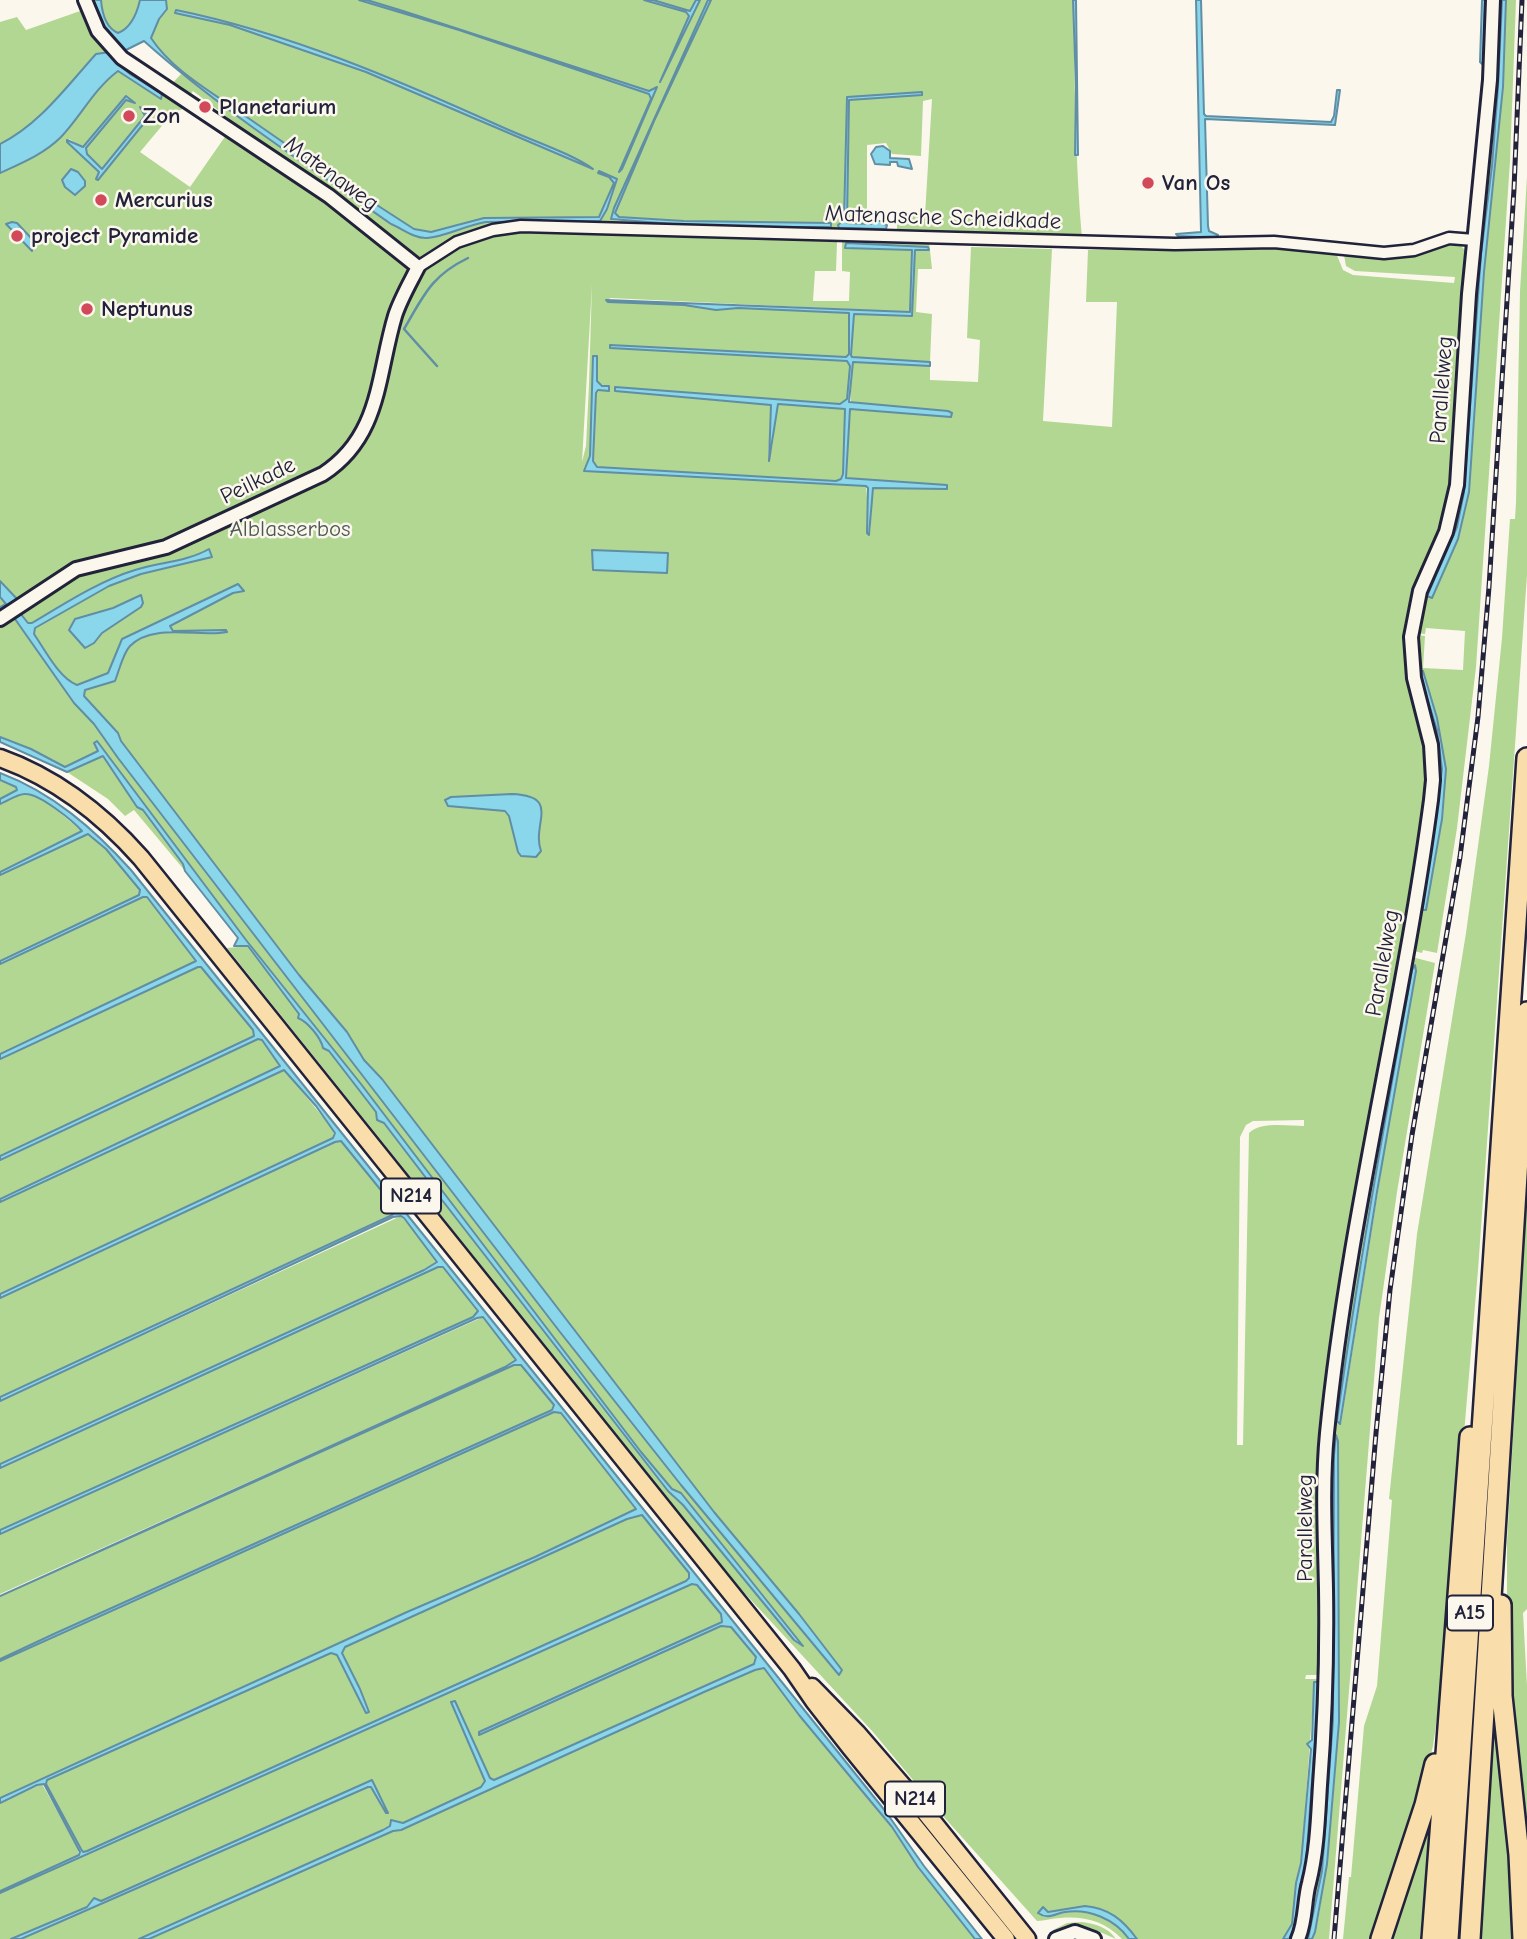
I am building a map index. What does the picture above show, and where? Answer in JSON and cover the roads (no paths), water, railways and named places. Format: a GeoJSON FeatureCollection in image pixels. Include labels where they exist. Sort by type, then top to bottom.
{"type":"FeatureCollection","features":[{"type":"Feature","properties":{"kind":"highway","name":"A15"},"geometry":{"type":"LineString","coordinates":[[1448,1939],[1527,758]]}},
{"type":"Feature","properties":{"kind":"highway","name":"A15"},"geometry":{"type":"LineString","coordinates":[[1469,1939],[1527,1012]]}},
{"type":"Feature","properties":{"kind":"highway","name":"A15"},"geometry":{"type":"LineString","coordinates":[[1432,1939],[1469,1440],[1476,1380],[1493,1287]]}},
{"type":"Feature","properties":{"kind":"highway","name":"A15"},"geometry":{"type":"LineString","coordinates":[[1501,1429],[1504,1457],[1500,1551],[1502,1696],[1519,1855],[1523,1939]]}},
{"type":"Feature","properties":{"kind":"highway","name":"A15"},"geometry":{"type":"LineString","coordinates":[[1381,1939],[1425,1805],[1450,1702]]}},
{"type":"Feature","properties":{"kind":"main road","name":"N214"},"geometry":{"type":"LineString","coordinates":[[0,758],[30,770],[83,803],[105,820],[141,858],[792,1669],[850,1748],[1006,1939]]}},
{"type":"Feature","properties":{"kind":"main road","name":"N214"},"geometry":{"type":"LineString","coordinates":[[792,1669],[823,1696],[885,1765],[1027,1939]]}},
{"type":"Feature","properties":{"kind":"street","name":"Matenaweg"},"geometry":{"type":"LineString","coordinates":[[85,0],[98,31],[122,58],[318,188],[418,267]]}},
{"type":"Feature","properties":{"kind":"street","name":"Parallelweg"},"geometry":{"type":"LineString","coordinates":[[1298,1939],[1314,1862],[1324,1732],[1327,1655],[1325,1480],[1328,1430],[1355,1239],[1411,929],[1431,800],[1431,746],[1414,678],[1411,637],[1420,592],[1446,531],[1454,504],[1474,240],[1490,80],[1493,0]]}},
{"type":"Feature","properties":{"kind":"street","name":"Matenasche Scheidkade"},"geometry":{"type":"LineString","coordinates":[[418,267],[457,242],[493,230],[521,226],[1175,244],[1275,242],[1384,253],[1414,250],[1449,238],[1474,240]]}},
{"type":"Feature","properties":{"kind":"street","name":"Peilkade"},"geometry":{"type":"LineString","coordinates":[[0,619],[76,569],[166,547],[323,474],[341,461],[365,430],[375,406],[383,360],[396,313],[418,267]]}},
{"type":"Feature","properties":{"kind":"street"},"geometry":{"type":"LineString","coordinates":[[1056,1939],[1075,1932],[1094,1939]]}},
{"type":"Feature","properties":{"kind":"water"},"geometry":{"type":"Polygon","coordinates":[[[93,0],[101,0],[108,24],[118,33],[127,28],[133,20],[140,0],[166,0],[167,9],[159,19],[151,38],[170,60],[204,88],[414,229],[431,232],[484,218],[599,217],[614,183],[609,177],[598,173],[599,171],[617,179],[607,209],[600,221],[486,222],[434,237],[418,237],[391,224],[264,136],[144,41],[126,50],[119,58],[123,68],[162,94],[161,99],[118,71],[54,143],[32,158],[0,173],[0,144],[40,116],[96,54],[110,52],[93,0]]]}},
{"type":"Feature","properties":{"kind":"water"},"geometry":{"type":"Polygon","coordinates":[[[359,0],[403,11],[649,91],[657,87],[622,169],[619,172],[651,99],[649,94],[459,30],[359,0]]]}},
{"type":"Feature","properties":{"kind":"water"},"geometry":{"type":"Polygon","coordinates":[[[644,0],[690,11],[696,0],[700,0],[660,82],[689,16],[686,12],[644,0]]]}},
{"type":"Feature","properties":{"kind":"water"},"geometry":{"type":"Polygon","coordinates":[[[708,0],[711,0],[654,121],[615,213],[619,217],[684,221],[831,223],[831,227],[709,227],[611,219],[614,208],[708,0]]]}},
{"type":"Feature","properties":{"kind":"water"},"geometry":{"type":"Polygon","coordinates":[[[1073,0],[1076,0],[1078,155],[1075,155],[1073,0]]]}},
{"type":"Feature","properties":{"kind":"water"},"geometry":{"type":"Polygon","coordinates":[[[1196,0],[1201,0],[1206,116],[1331,122],[1337,90],[1340,90],[1335,125],[1205,119],[1208,226],[1209,231],[1218,235],[1215,238],[1176,234],[1201,232],[1196,0]]]}},
{"type":"Feature","properties":{"kind":"water"},"geometry":{"type":"Polygon","coordinates":[[[1482,0],[1485,0],[1482,64],[1480,62],[1482,0]]]}},
{"type":"Feature","properties":{"kind":"water"},"geometry":{"type":"Polygon","coordinates":[[[1502,0],[1506,0],[1503,87],[1484,272],[1469,492],[1458,539],[1432,598],[1427,596],[1457,527],[1464,492],[1481,254],[1492,166],[1502,0]]]}},
{"type":"Feature","properties":{"kind":"water"},"geometry":{"type":"Polygon","coordinates":[[[176,10],[260,31],[342,60],[562,152],[593,169],[366,72],[230,25],[175,13],[176,10]]]}},
{"type":"Feature","properties":{"kind":"water"},"geometry":{"type":"Polygon","coordinates":[[[922,92],[922,95],[849,100],[847,223],[871,224],[871,221],[883,221],[883,224],[887,225],[886,229],[839,228],[838,225],[844,220],[847,97],[922,92]]]}},
{"type":"Feature","properties":{"kind":"water"},"geometry":{"type":"Polygon","coordinates":[[[126,96],[135,103],[126,100],[86,148],[87,154],[102,169],[145,116],[140,107],[149,117],[98,180],[96,179],[99,172],[67,140],[83,147],[126,96]]]}},
{"type":"Feature","properties":{"kind":"water"},"geometry":{"type":"Polygon","coordinates":[[[883,146],[890,151],[890,158],[909,159],[912,169],[898,166],[897,162],[890,162],[890,165],[875,164],[871,154],[876,147],[883,146]]]}},
{"type":"Feature","properties":{"kind":"water"},"geometry":{"type":"Polygon","coordinates":[[[71,169],[78,172],[85,181],[85,186],[75,195],[65,187],[62,180],[71,169]]]}},
{"type":"Feature","properties":{"kind":"water"},"geometry":{"type":"Polygon","coordinates":[[[17,223],[32,239],[32,251],[6,224],[17,223]]]}},
{"type":"Feature","properties":{"kind":"water"},"geometry":{"type":"Polygon","coordinates":[[[846,243],[928,247],[929,250],[915,250],[912,316],[854,314],[851,355],[930,362],[930,366],[853,362],[849,402],[952,413],[951,417],[850,409],[846,478],[947,485],[947,489],[873,488],[869,535],[866,486],[584,471],[590,456],[593,356],[597,356],[597,381],[602,386],[609,386],[609,391],[598,390],[596,393],[593,461],[597,467],[836,481],[841,479],[845,409],[778,404],[769,461],[771,405],[615,391],[615,387],[840,404],[847,399],[850,366],[847,361],[610,348],[610,345],[846,357],[849,354],[849,313],[738,308],[716,310],[606,300],[910,312],[912,250],[845,248],[846,243]]]}},
{"type":"Feature","properties":{"kind":"water"},"geometry":{"type":"Polygon","coordinates":[[[209,549],[212,557],[141,574],[109,586],[35,628],[34,634],[58,670],[77,685],[108,673],[122,639],[238,584],[244,591],[233,593],[170,626],[173,631],[227,632],[164,633],[140,639],[128,649],[115,681],[85,690],[84,696],[118,733],[121,741],[299,975],[347,1032],[364,1060],[382,1079],[714,1512],[799,1614],[842,1670],[839,1675],[681,1485],[560,1332],[94,724],[74,703],[15,619],[14,616],[20,613],[28,623],[32,623],[108,580],[144,567],[191,557],[209,549]]]}},
{"type":"Feature","properties":{"kind":"water"},"geometry":{"type":"Polygon","coordinates":[[[592,550],[668,553],[667,573],[593,570],[592,550]]]}},
{"type":"Feature","properties":{"kind":"water"},"geometry":{"type":"Polygon","coordinates":[[[0,581],[18,600],[0,610],[0,607],[6,604],[0,597],[0,581]]]}},
{"type":"Feature","properties":{"kind":"water"},"geometry":{"type":"Polygon","coordinates":[[[141,595],[141,607],[85,648],[69,630],[75,619],[113,608],[141,595]]]}},
{"type":"Feature","properties":{"kind":"water"},"geometry":{"type":"Polygon","coordinates":[[[1423,671],[1437,718],[1446,769],[1442,819],[1426,910],[1423,910],[1423,906],[1442,769],[1437,730],[1419,672],[1423,671]]]}},
{"type":"Feature","properties":{"kind":"water"},"geometry":{"type":"Polygon","coordinates":[[[0,737],[65,767],[98,751],[94,743],[97,741],[246,940],[361,1084],[641,1452],[672,1489],[681,1493],[803,1646],[794,1640],[683,1505],[668,1491],[437,1197],[436,1191],[384,1123],[377,1120],[376,1112],[329,1051],[323,1048],[306,1023],[298,1018],[299,1014],[248,946],[234,946],[238,938],[185,871],[183,864],[143,810],[137,807],[103,756],[67,772],[0,742],[0,737]]]}},
{"type":"Feature","properties":{"kind":"water"},"geometry":{"type":"Polygon","coordinates":[[[0,773],[55,802],[102,840],[131,870],[886,1812],[924,1866],[982,1939],[975,1939],[918,1867],[892,1827],[799,1715],[764,1668],[704,1692],[401,1830],[393,1831],[149,1939],[139,1939],[383,1830],[390,1826],[391,1820],[403,1823],[481,1787],[485,1781],[451,1702],[455,1701],[490,1778],[494,1780],[754,1664],[756,1657],[731,1627],[721,1626],[479,1735],[479,1732],[722,1622],[721,1614],[697,1585],[692,1584],[0,1893],[79,1855],[80,1852],[44,1784],[0,1803],[0,1798],[636,1509],[561,1413],[554,1412],[0,1661],[56,1633],[552,1410],[554,1405],[521,1365],[514,1365],[0,1596],[516,1360],[483,1317],[477,1318],[0,1534],[0,1530],[473,1317],[478,1311],[443,1267],[438,1267],[0,1468],[0,1464],[437,1262],[404,1218],[393,1217],[0,1401],[0,1397],[392,1215],[397,1210],[341,1141],[335,1142],[0,1298],[0,1294],[333,1138],[335,1133],[316,1106],[284,1070],[0,1202],[0,1199],[280,1066],[262,1040],[258,1039],[0,1160],[0,1156],[254,1036],[253,1030],[201,967],[198,967],[0,1059],[0,1054],[196,961],[147,897],[143,897],[0,964],[0,961],[139,895],[140,890],[106,849],[88,834],[0,875],[0,872],[82,831],[56,809],[32,795],[20,795],[0,804],[0,799],[17,790],[0,780],[0,773]],[[642,1515],[627,1519],[345,1647],[342,1653],[369,1712],[366,1713],[337,1655],[331,1653],[47,1780],[46,1784],[81,1849],[83,1852],[87,1851],[686,1581],[689,1573],[642,1515]]]}},
{"type":"Feature","properties":{"kind":"water"},"geometry":{"type":"Polygon","coordinates":[[[512,794],[527,796],[541,806],[541,851],[536,857],[521,856],[518,852],[509,816],[505,811],[448,806],[445,800],[451,797],[512,794]]]}},
{"type":"Feature","properties":{"kind":"water"},"geometry":{"type":"Polygon","coordinates":[[[1415,965],[1340,1424],[1337,1421],[1363,1251],[1415,965]]]}},
{"type":"Feature","properties":{"kind":"water"},"geometry":{"type":"Polygon","coordinates":[[[1336,1435],[1339,1722],[1327,1864],[1315,1932],[1312,1939],[1308,1939],[1322,1871],[1333,1720],[1336,1435]]]}},
{"type":"Feature","properties":{"kind":"water"},"geometry":{"type":"Polygon","coordinates":[[[1314,1682],[1318,1682],[1319,1687],[1306,1863],[1300,1886],[1296,1925],[1289,1939],[1283,1939],[1292,1924],[1301,1863],[1311,1749],[1307,1744],[1312,1740],[1314,1682]]]}},
{"type":"Feature","properties":{"kind":"water"},"geometry":{"type":"Polygon","coordinates":[[[372,1780],[388,1813],[371,1787],[368,1787],[21,1939],[11,1939],[87,1907],[94,1898],[101,1901],[372,1780]]]}},
{"type":"Feature","properties":{"kind":"water"},"geometry":{"type":"Polygon","coordinates":[[[1085,1906],[1101,1909],[1115,1916],[1137,1939],[1129,1939],[1109,1921],[1092,1914],[1074,1911],[1048,1916],[1038,1913],[1043,1907],[1048,1912],[1085,1906]]]}},
{"type":"Feature","properties":{"kind":"waterway"},"geometry":{"type":"LineString","coordinates":[[437,366],[404,329],[423,296],[437,279],[468,258]]}},
{"type":"Feature","properties":{"kind":"railway"},"geometry":{"type":"LineString","coordinates":[[1334,1939],[1390,1290],[1412,1135],[1460,857],[1478,717],[1489,587],[1514,189],[1522,0]]}},
{"type":"Feature","properties":{"kind":"place","name":"Planetarium"},"geometry":{"type":"Point","coordinates":[205,107]}},
{"type":"Feature","properties":{"kind":"place","name":"Zon"},"geometry":{"type":"Point","coordinates":[129,116]}},
{"type":"Feature","properties":{"kind":"place","name":"Van Os"},"geometry":{"type":"Point","coordinates":[1148,183]}},
{"type":"Feature","properties":{"kind":"place","name":"Mercurius"},"geometry":{"type":"Point","coordinates":[101,200]}},
{"type":"Feature","properties":{"kind":"place","name":"project Pyramide"},"geometry":{"type":"Point","coordinates":[17,236]}},
{"type":"Feature","properties":{"kind":"place","name":"Neptunus"},"geometry":{"type":"Point","coordinates":[87,309]}},
{"type":"Feature","properties":{"kind":"park label","name":"Alblasserbos"},"geometry":{"type":"Point","coordinates":[290,529]}}]}
